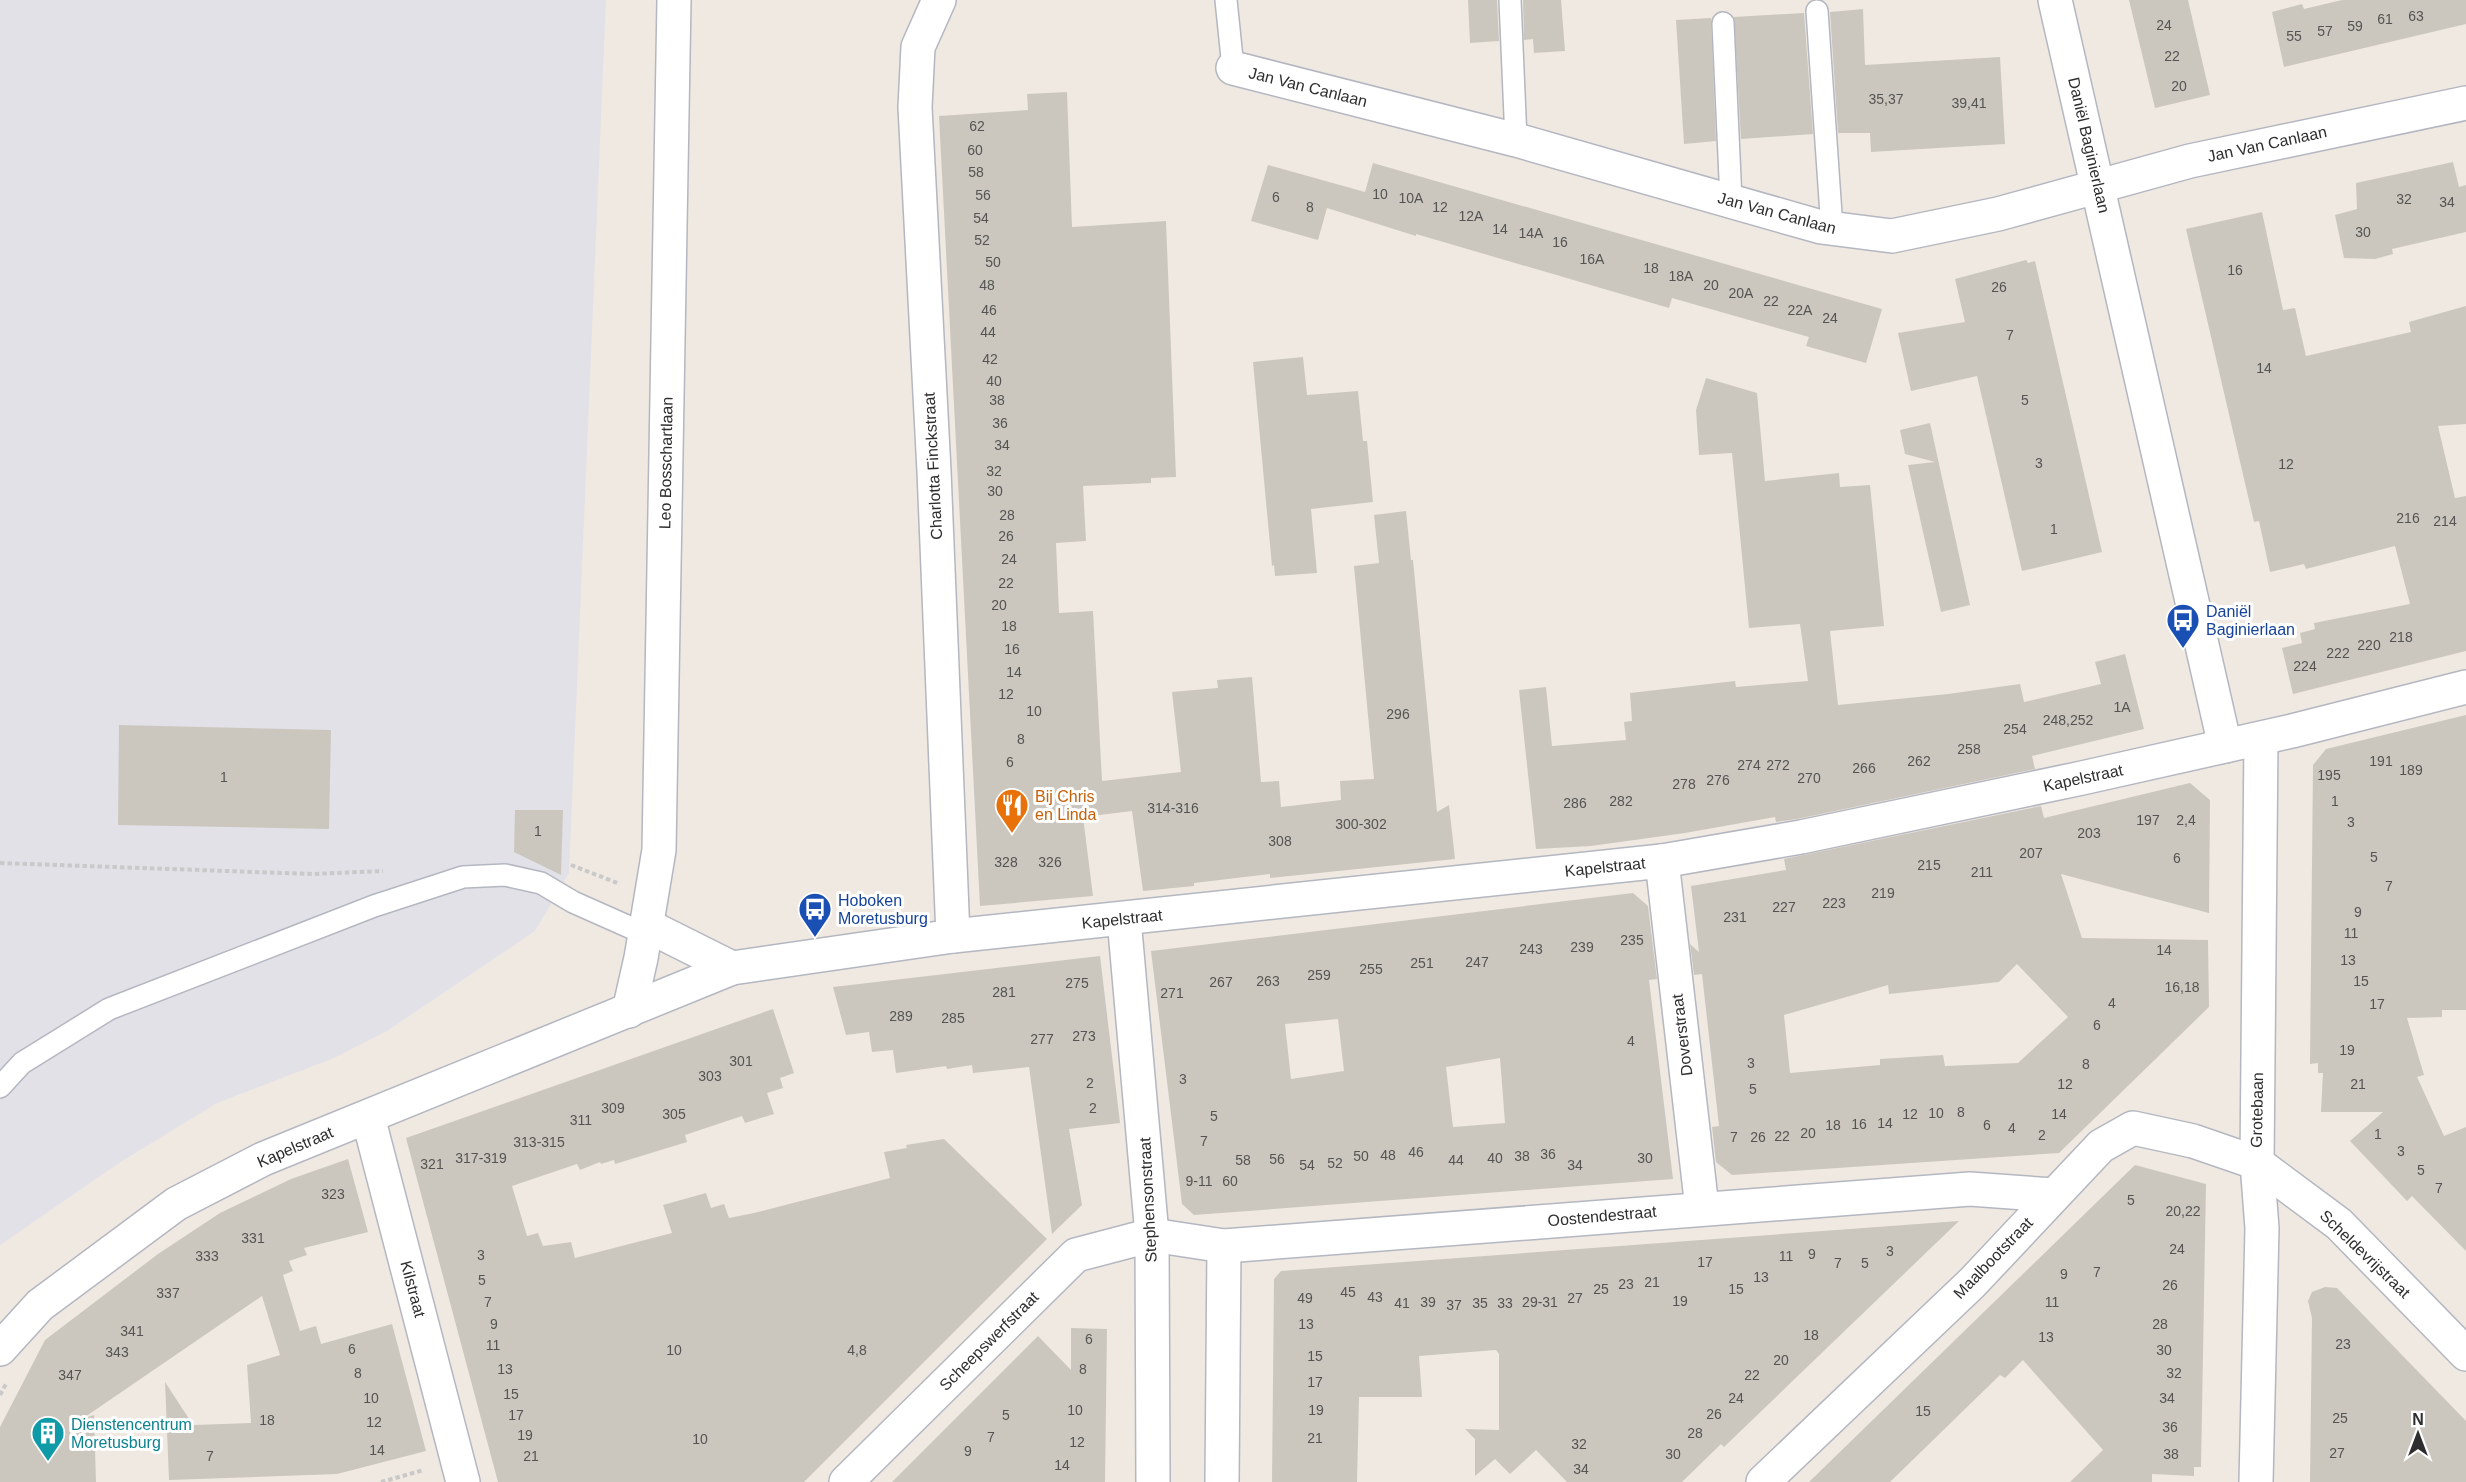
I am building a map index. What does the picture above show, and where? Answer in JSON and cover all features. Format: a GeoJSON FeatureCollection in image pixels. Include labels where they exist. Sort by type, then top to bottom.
{"type":"FeatureCollection","features":[{"type":"Feature","properties":{"kind":"street","name":"Leo Bosschartlaan"},"geometry":{"type":"LineString","coordinates":[[645,930],[659,850],[674,0]]}},
{"type":"Feature","properties":{"kind":"street","name":"Charlotta Finckstraat"},"geometry":{"type":"LineString","coordinates":[[939,0],[918,47],[915,107],[935,483],[954,936]]}},
{"type":"Feature","properties":{"kind":"street","name":"Daniël Baginierlaan"},"geometry":{"type":"LineString","coordinates":[[2055,0],[2225,746]]}},
{"type":"Feature","properties":{"kind":"street","name":"Jan Van Canlaan"},"geometry":{"type":"LineString","coordinates":[[1233,68],[1516,140],[1832,229],[1892,236],[1998,214],[2099,188],[2190,160],[2466,103]]}},
{"type":"Feature","properties":{"kind":"street","name":"Kapelstraat"},"geometry":{"type":"LineString","coordinates":[[0,1349],[40,1305],[176,1204],[263,1159],[732,968],[954,936],[1662,861],[1899,817],[2261,739],[2466,687]]}},
{"type":"Feature","properties":{"kind":"street","name":"Grotebaan"},"geometry":{"type":"LineString","coordinates":[[2256,1482],[2262,1228],[2257,1163],[2261,739]]}},
{"type":"Feature","properties":{"kind":"street","name":"Doverstraat"},"geometry":{"type":"LineString","coordinates":[[1662,861],[1702,1208]]}},
{"type":"Feature","properties":{"kind":"street","name":"Stephensonstraat"},"geometry":{"type":"LineString","coordinates":[[1124,919],[1152,1235],[1153,1482]]}},
{"type":"Feature","properties":{"kind":"street"},"geometry":{"type":"LineString","coordinates":[[628,1011],[645,930],[732,968]]}},
{"type":"Feature","properties":{"kind":"street","name":"Kilstraat"},"geometry":{"type":"LineString","coordinates":[[368,1117],[461,1471]]}},
{"type":"Feature","properties":{"kind":"street","name":"Maalbootstraat"},"geometry":{"type":"LineString","coordinates":[[1763,1482],[1972,1283],[2101,1146],[2133,1128],[2193,1141],[2257,1163]]}},
{"type":"Feature","properties":{"kind":"street","name":"Scheldevrijstraat"},"geometry":{"type":"LineString","coordinates":[[2257,1163],[2339,1224],[2466,1354]]}},
{"type":"Feature","properties":{"kind":"street","name":"Oostendestraat"},"geometry":{"type":"LineString","coordinates":[[1152,1235],[1224,1246],[1970,1189],[2053,1195]]}},
{"type":"Feature","properties":{"kind":"street","name":"Scheepswerfstraat"},"geometry":{"type":"LineString","coordinates":[[846,1482],[1076,1255],[1152,1235]]}},
{"type":"Feature","properties":{"kind":"street"},"geometry":{"type":"LineString","coordinates":[[1222,1482],[1224,1246]]}},
{"type":"Feature","properties":{"kind":"lane"},"geometry":{"type":"LineString","coordinates":[[1226,0],[1233,68]]}},
{"type":"Feature","properties":{"kind":"lane"},"geometry":{"type":"LineString","coordinates":[[1510,0],[1516,140]]}},
{"type":"Feature","properties":{"kind":"lane"},"geometry":{"type":"LineString","coordinates":[[1817,11],[1832,229]]}},
{"type":"Feature","properties":{"kind":"lane"},"geometry":{"type":"LineString","coordinates":[[1723,23],[1731,201]]}},
{"type":"Feature","properties":{"kind":"lane"},"geometry":{"type":"LineString","coordinates":[[0,1087],[22,1063],[109,1009],[374,906],[463,877],[504,875],[541,883],[573,902],[645,930]]}},
{"type":"Feature","properties":{"kind":"path"},"geometry":{"type":"LineString","coordinates":[[0,863],[312,874],[367,873]]}},
{"type":"Feature","properties":{"kind":"path"},"geometry":{"type":"LineString","coordinates":[[381,1482],[461,1471]]}},
{"type":"Feature","properties":{"kind":"shaded area"},"geometry":{"type":"Polygon","coordinates":[[[0,0],[606,0],[569,873],[535,931],[387,1031],[334,1058],[217,1103],[119,1163],[0,1245],[0,0]]]}},
{"type":"Feature","properties":{"kind":"building"},"geometry":{"type":"Polygon","coordinates":[[[1468,0],[1497,0],[1499,41],[1470,43],[1468,0]]]}},
{"type":"Feature","properties":{"kind":"building"},"geometry":{"type":"Polygon","coordinates":[[[1523,0],[1561,0],[1565,51],[1534,53],[1533,39],[1524,40],[1523,0]]]}},
{"type":"Feature","properties":{"kind":"building"},"geometry":{"type":"Polygon","coordinates":[[[2129,0],[2188,0],[2210,95],[2155,108],[2129,0]]]}},
{"type":"Feature","properties":{"kind":"building"},"geometry":{"type":"Polygon","coordinates":[[[2342,0],[2466,0],[2466,24],[2284,67],[2272,12],[2302,4],[2304,9],[2342,0]]]}},
{"type":"Feature","properties":{"kind":"building"},"geometry":{"type":"Polygon","coordinates":[[[1863,9],[1865,65],[2000,57],[2005,144],[1871,152],[1870,133],[1838,133],[1830,12],[1863,9]]]}},
{"type":"Feature","properties":{"kind":"building"},"geometry":{"type":"Polygon","coordinates":[[[1804,13],[1813,134],[1741,139],[1734,17],[1804,13]]]}},
{"type":"Feature","properties":{"kind":"building"},"geometry":{"type":"Polygon","coordinates":[[[1711,18],[1716,141],[1684,144],[1676,20],[1711,18]]]}},
{"type":"Feature","properties":{"kind":"building"},"geometry":{"type":"Polygon","coordinates":[[[1067,92],[1072,227],[1166,221],[1176,477],[1151,478],[1151,483],[1083,486],[1086,541],[1056,543],[1059,613],[1093,611],[1102,781],[1181,772],[1172,692],[1218,688],[1217,680],[1252,677],[1261,782],[1279,781],[1281,807],[1341,800],[1340,781],[1374,779],[1354,566],[1379,563],[1374,515],[1406,511],[1411,560],[1413,560],[1437,812],[1449,805],[1455,859],[1270,878],[1270,874],[1194,883],[1194,886],[1143,891],[1132,811],[1083,817],[1093,896],[980,906],[939,116],[1028,110],[1027,94],[1067,92]]]}},
{"type":"Feature","properties":{"kind":"building"},"geometry":{"type":"Polygon","coordinates":[[[2453,162],[2459,187],[2466,185],[2466,232],[2392,249],[2393,254],[2375,259],[2344,258],[2335,215],[2357,209],[2356,183],[2453,162]]]}},
{"type":"Feature","properties":{"kind":"building"},"geometry":{"type":"Polygon","coordinates":[[[1373,163],[1882,309],[1866,363],[1806,346],[1809,337],[1672,298],[1669,308],[1416,234],[1416,236],[1327,208],[1318,240],[1251,221],[1268,165],[1365,192],[1373,163]]]}},
{"type":"Feature","properties":{"kind":"building"},"geometry":{"type":"Polygon","coordinates":[[[2262,212],[2283,310],[2295,308],[2306,356],[2411,332],[2409,322],[2466,306],[2466,424],[2438,426],[2455,498],[2466,496],[2466,651],[2293,694],[2282,648],[2302,643],[2300,633],[2315,629],[2314,623],[2410,604],[2395,546],[2306,569],[2304,564],[2270,572],[2259,521],[2254,522],[2186,229],[2262,212]]]}},
{"type":"Feature","properties":{"kind":"building"},"geometry":{"type":"Polygon","coordinates":[[[2026,260],[2028,263],[2035,261],[2102,552],[2022,571],[1977,376],[1911,391],[1898,333],[1965,322],[1955,279],[2026,260]]]}},
{"type":"Feature","properties":{"kind":"building"},"geometry":{"type":"Polygon","coordinates":[[[1303,357],[1307,395],[1358,391],[1363,441],[1367,441],[1373,502],[1311,509],[1317,573],[1275,576],[1274,565],[1272,566],[1253,362],[1303,357]]]}},
{"type":"Feature","properties":{"kind":"building"},"geometry":{"type":"Polygon","coordinates":[[[1706,378],[1757,393],[1765,481],[1839,473],[1840,487],[1870,485],[1884,626],[1830,631],[1838,705],[2020,684],[2024,702],[2101,684],[2095,662],[2125,654],[2144,729],[2032,756],[2035,769],[1797,819],[1776,822],[1775,817],[1591,846],[1536,849],[1519,690],[1546,687],[1552,746],[1626,740],[1624,722],[1632,721],[1630,693],[1735,681],[1736,687],[1808,681],[1800,624],[1749,628],[1732,453],[1699,455],[1696,410],[1706,378]]]}},
{"type":"Feature","properties":{"kind":"building"},"geometry":{"type":"Polygon","coordinates":[[[1930,423],[1970,605],[1941,612],[1908,465],[1935,462],[1905,454],[1900,430],[1930,423]]]}},
{"type":"Feature","properties":{"kind":"building"},"geometry":{"type":"Polygon","coordinates":[[[2466,715],[2466,1010],[2442,1010],[2442,1017],[2407,1018],[2424,1075],[2417,1077],[2444,1136],[2466,1127],[2466,1251],[2412,1196],[2407,1201],[2350,1141],[2383,1112],[2321,1112],[2323,1073],[2318,1073],[2318,1063],[2310,1064],[2313,765],[2326,749],[2466,715]]]}},
{"type":"Feature","properties":{"kind":"building"},"geometry":{"type":"Polygon","coordinates":[[[119,725],[331,730],[329,829],[118,825],[119,725]]]}},
{"type":"Feature","properties":{"kind":"building"},"geometry":{"type":"Polygon","coordinates":[[[2190,783],[2210,800],[2209,913],[2061,874],[2082,938],[2208,940],[2209,1007],[2059,1153],[1732,1175],[1716,1162],[1712,1127],[1719,1126],[1702,974],[1694,975],[1690,944],[1699,952],[1691,886],[1786,870],[1784,859],[2041,806],[2044,818],[2190,783]],[[2017,964],[1999,982],[1889,994],[1888,985],[1784,1015],[1790,1073],[1880,1065],[1880,1059],[1943,1055],[1945,1066],[2018,1063],[2068,1017],[2017,964]]]}},
{"type":"Feature","properties":{"kind":"building"},"geometry":{"type":"Polygon","coordinates":[[[515,810],[563,810],[561,875],[514,852],[515,810]]]}},
{"type":"Feature","properties":{"kind":"building"},"geometry":{"type":"Polygon","coordinates":[[[1633,893],[1648,906],[1657,979],[1649,980],[1673,1179],[1194,1215],[1182,1204],[1151,951],[1633,893]],[[1338,1019],[1285,1024],[1291,1079],[1344,1071],[1338,1019]],[[1500,1058],[1446,1067],[1453,1127],[1505,1123],[1500,1058]]]}},
{"type":"Feature","properties":{"kind":"building"},"geometry":{"type":"Polygon","coordinates":[[[1100,956],[1120,1123],[1069,1129],[1082,1205],[1052,1234],[1029,1067],[973,1073],[972,1065],[947,1069],[946,1066],[896,1073],[893,1050],[872,1052],[869,1032],[846,1035],[833,987],[1100,956]]]}},
{"type":"Feature","properties":{"kind":"building"},"geometry":{"type":"Polygon","coordinates":[[[773,1009],[794,1073],[780,1078],[783,1088],[767,1093],[774,1114],[745,1123],[742,1116],[685,1135],[687,1142],[615,1164],[614,1160],[601,1164],[600,1162],[580,1170],[577,1164],[512,1186],[527,1236],[538,1233],[543,1246],[571,1242],[575,1258],[672,1233],[663,1205],[706,1193],[711,1208],[724,1204],[729,1218],[754,1213],[890,1178],[884,1152],[907,1148],[906,1145],[944,1139],[1047,1239],[804,1482],[498,1482],[406,1138],[773,1009]]]}},
{"type":"Feature","properties":{"kind":"building"},"geometry":{"type":"Polygon","coordinates":[[[348,1159],[368,1232],[304,1248],[307,1255],[289,1261],[293,1271],[283,1275],[300,1331],[316,1326],[321,1344],[392,1324],[426,1451],[337,1474],[169,1480],[165,1382],[193,1425],[251,1423],[247,1365],[280,1355],[262,1296],[82,1419],[94,1415],[96,1482],[0,1482],[0,1427],[45,1340],[158,1254],[220,1213],[291,1179],[348,1159]]]}},
{"type":"Feature","properties":{"kind":"building"},"geometry":{"type":"Polygon","coordinates":[[[2135,1165],[2206,1184],[2201,1467],[2194,1467],[2194,1476],[2152,1474],[2152,1482],[2070,1482],[2103,1450],[2023,1360],[2005,1378],[2000,1375],[1890,1482],[1809,1482],[2135,1165]]]}},
{"type":"Feature","properties":{"kind":"building"},"geometry":{"type":"Polygon","coordinates":[[[1959,1221],[1724,1447],[1721,1444],[1682,1482],[1567,1482],[1536,1450],[1510,1474],[1495,1459],[1475,1476],[1475,1439],[1465,1429],[1499,1430],[1499,1354],[1496,1350],[1419,1356],[1422,1397],[1359,1397],[1357,1482],[1272,1482],[1274,1279],[1281,1271],[1959,1221]]]}},
{"type":"Feature","properties":{"kind":"building"},"geometry":{"type":"Polygon","coordinates":[[[2325,1287],[2337,1288],[2466,1421],[2466,1482],[2310,1482],[2312,1318],[2308,1301],[2312,1292],[2325,1287]]]}},
{"type":"Feature","properties":{"kind":"building"},"geometry":{"type":"Polygon","coordinates":[[[1071,1328],[1107,1329],[1105,1482],[892,1482],[1038,1336],[1071,1370],[1071,1328]]]}},
{"type":"Feature","properties":{"kind":"place","name":"Daniël Baginierlaan"},"geometry":{"type":"Point","coordinates":[2183,649]}},
{"type":"Feature","properties":{"kind":"place","name":"Bij Chris en Linda"},"geometry":{"type":"Point","coordinates":[1012,834]}},
{"type":"Feature","properties":{"kind":"place","name":"Hoboken Moretusburg"},"geometry":{"type":"Point","coordinates":[815,938]}},
{"type":"Feature","properties":{"kind":"place","name":"Dienstencentrum Moretusburg"},"geometry":{"type":"Point","coordinates":[48,1462]}}]}
